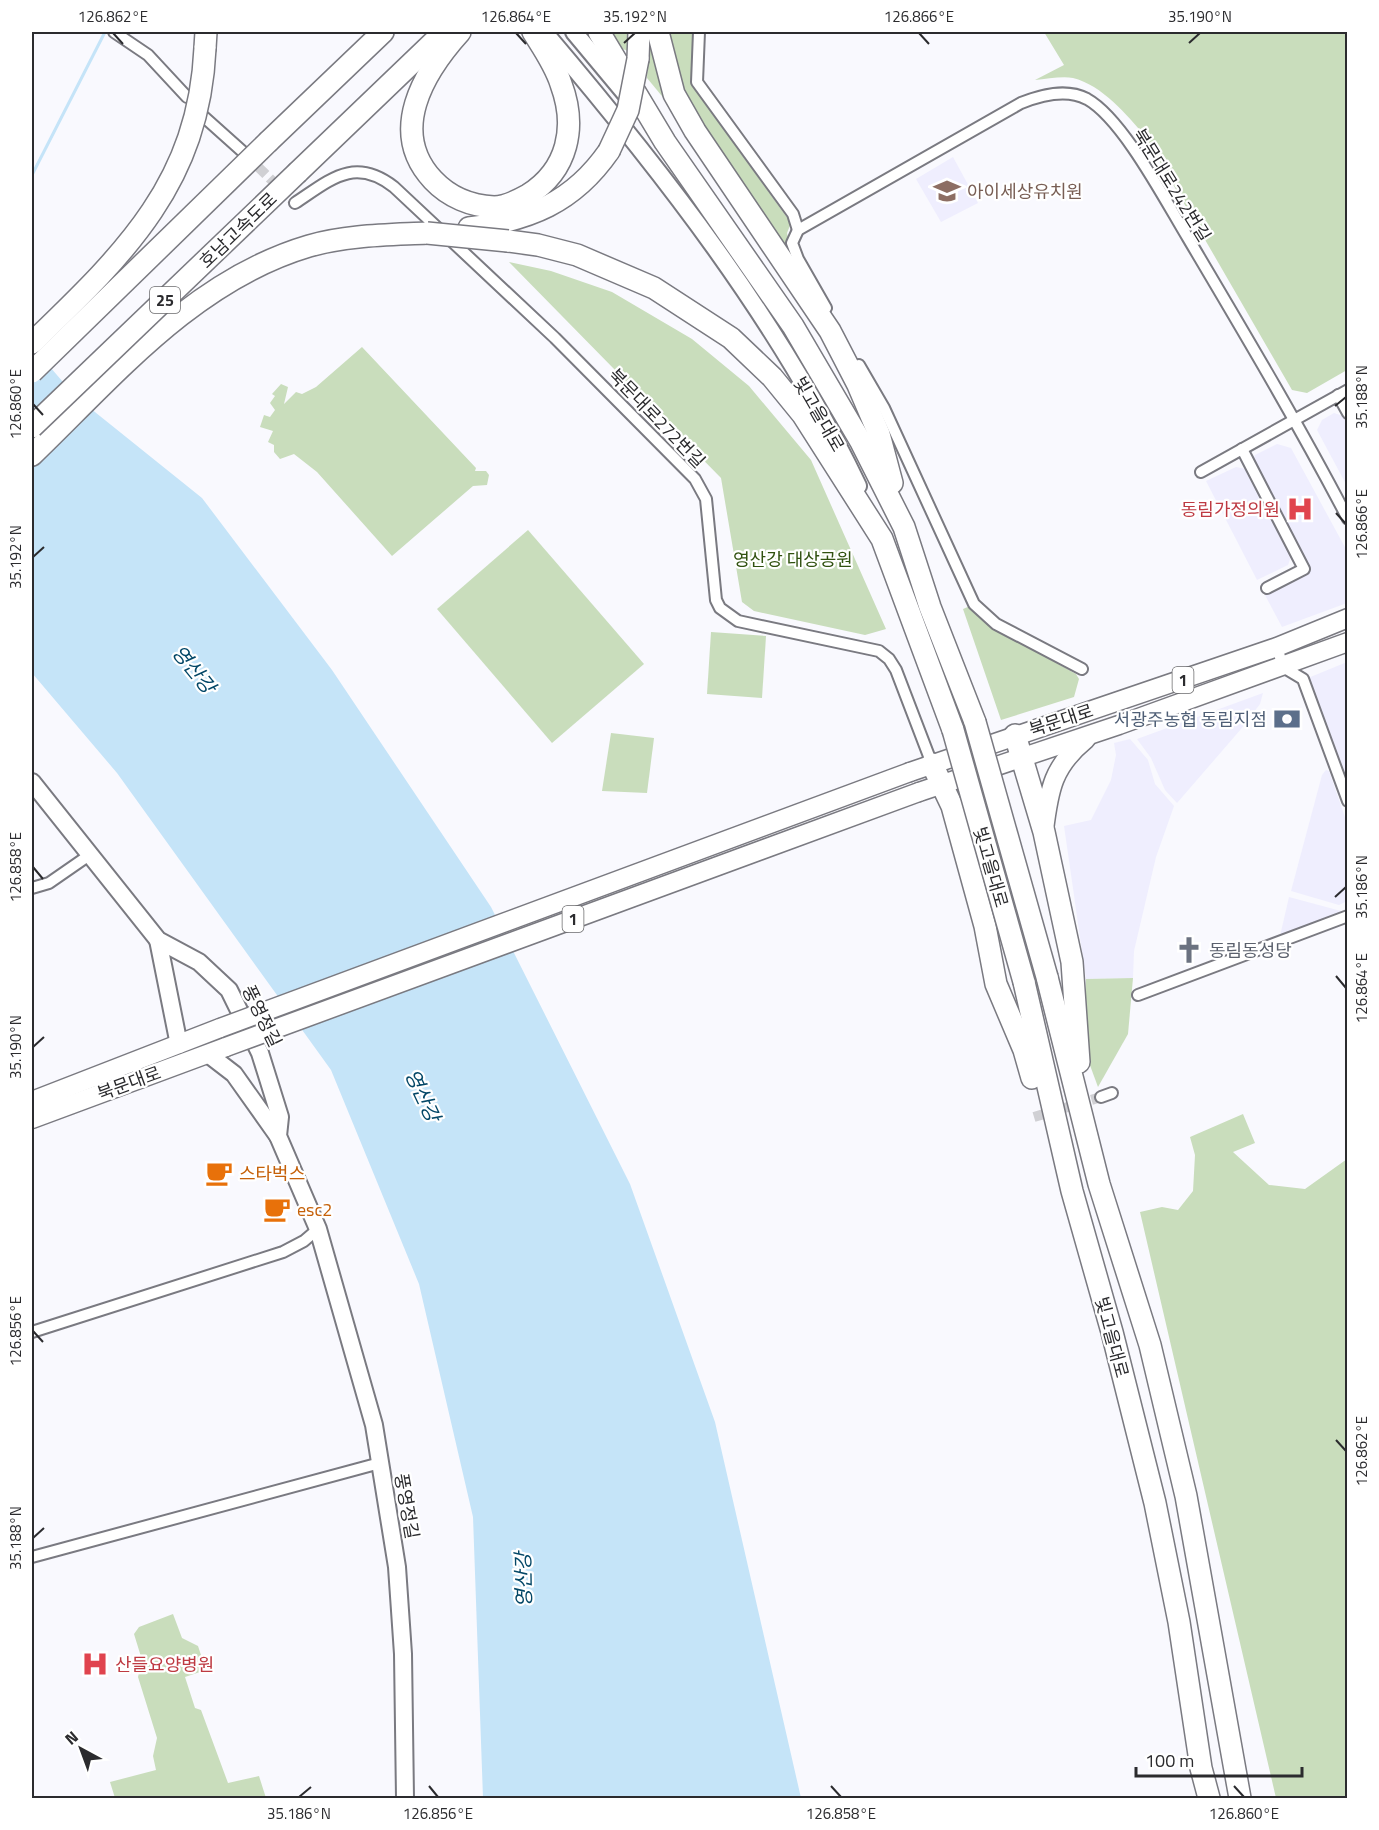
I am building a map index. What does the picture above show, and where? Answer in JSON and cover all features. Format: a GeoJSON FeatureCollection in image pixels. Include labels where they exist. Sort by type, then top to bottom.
{"type":"FeatureCollection","features":[{"type":"Feature","properties":{"kind":"highway","name":"25"},"geometry":{"type":"LineString","coordinates":[[32,372],[383,32]]}},
{"type":"Feature","properties":{"kind":"highway","name":"호남고속도로"},"geometry":{"type":"LineString","coordinates":[[32,427],[444,32]]}},
{"type":"Feature","properties":{"kind":"highway"},"geometry":{"type":"LineString","coordinates":[[460,32],[432,66],[419,91],[411,121],[414,147],[425,171],[443,191],[470,204],[496,207],[522,199],[544,185],[560,164],[568,140],[569,114],[561,84],[533,32]]}},
{"type":"Feature","properties":{"kind":"highway"},"geometry":{"type":"LineString","coordinates":[[599,32],[665,142]]}},
{"type":"Feature","properties":{"kind":"highway"},"geometry":{"type":"LineString","coordinates":[[32,455],[164,329],[223,283],[257,265],[310,246],[359,236],[427,233],[513,220],[534,214],[556,202],[597,167],[609,151],[628,110],[638,59],[639,32]]}},
{"type":"Feature","properties":{"kind":"highway"},"geometry":{"type":"LineString","coordinates":[[658,32],[674,94],[695,131],[830,331],[858,385],[879,434],[904,527]]}},
{"type":"Feature","properties":{"kind":"highway"},"geometry":{"type":"LineString","coordinates":[[32,344],[117,259],[158,206],[175,172],[195,119],[205,40]]}},
{"type":"Feature","properties":{"kind":"highway","name":"빛고을대로"},"geometry":{"type":"LineString","coordinates":[[665,142],[793,326],[861,442],[904,527],[930,607],[975,722],[1047,977],[1099,1184],[1150,1345],[1186,1496],[1240,1798]]}},
{"type":"Feature","properties":{"kind":"highway"},"geometry":{"type":"LineString","coordinates":[[427,233],[538,245],[616,270],[654,288],[731,338],[771,377],[804,415],[882,539]]}},
{"type":"Feature","properties":{"kind":"highway","name":"빛고을대로"},"geometry":{"type":"LineString","coordinates":[[882,539],[953,730],[1024,982],[1072,1191],[1112,1332],[1155,1503],[1179,1622],[1202,1768],[1209,1798]]}},
{"type":"Feature","properties":{"kind":"highway"},"geometry":{"type":"LineString","coordinates":[[1016,735],[1044,832],[1072,962],[1077,1053],[1092,1114],[1099,1184]]}},
{"type":"Feature","properties":{"kind":"highway"},"geometry":{"type":"LineString","coordinates":[[932,764],[952,806],[970,869],[996,984],[1024,1050],[1044,1125],[1072,1191]]}},
{"type":"Feature","properties":{"kind":"highway"},"geometry":{"type":"LineString","coordinates":[[1202,1768],[1202,1798]]}},
{"type":"Feature","properties":{"kind":"main road","name":"북문대로"},"geometry":{"type":"LineString","coordinates":[[32,1101],[220,1028],[910,772],[1277,647],[1347,618]]}},
{"type":"Feature","properties":{"kind":"main road","name":"북문대로"},"geometry":{"type":"LineString","coordinates":[[32,1119],[919,792],[1092,734],[1347,642]]}},
{"type":"Feature","properties":{"kind":"main road"},"geometry":{"type":"LineString","coordinates":[[1044,832],[1052,779],[1070,752],[1092,734]]}},
{"type":"Feature","properties":{"kind":"street"},"geometry":{"type":"LineString","coordinates":[[114,32],[129,39],[148,55],[187,98]]}},
{"type":"Feature","properties":{"kind":"street","name":"빛고을대로"},"geometry":{"type":"LineString","coordinates":[[544,32],[646,157],[744,292],[844,457],[882,539]]}},
{"type":"Feature","properties":{"kind":"street","name":"빛고을대로"},"geometry":{"type":"LineString","coordinates":[[574,32],[665,142]]}},
{"type":"Feature","properties":{"kind":"street"},"geometry":{"type":"LineString","coordinates":[[699,32],[697,82],[793,214],[798,230],[792,243],[798,259],[884,408],[974,604],[996,624],[1082,669]]}},
{"type":"Feature","properties":{"kind":"street","name":"북문대로242번길"},"geometry":{"type":"LineString","coordinates":[[798,230],[1021,103],[1043,94],[1066,93],[1087,99],[1136,152],[1294,420],[1347,519]]}},
{"type":"Feature","properties":{"kind":"street"},"geometry":{"type":"LineString","coordinates":[[204,117],[242,151]]}},
{"type":"Feature","properties":{"kind":"street","name":"북문대로272번길"},"geometry":{"type":"LineString","coordinates":[[295,203],[325,182],[353,172],[381,177],[393,187],[555,338],[695,479],[706,500],[716,600],[720,608],[738,621],[879,651],[889,659],[896,670],[932,764]]}},
{"type":"Feature","properties":{"kind":"street"},"geometry":{"type":"LineString","coordinates":[[1201,472],[1343,393],[1347,413]]}},
{"type":"Feature","properties":{"kind":"street"},"geometry":{"type":"LineString","coordinates":[[1242,449],[1304,569],[1268,588]]}},
{"type":"Feature","properties":{"kind":"street"},"geometry":{"type":"LineString","coordinates":[[1277,647],[1283,667],[1303,678],[1347,801]]}},
{"type":"Feature","properties":{"kind":"street","name":"풍영정길"},"geometry":{"type":"LineString","coordinates":[[32,782],[88,856],[158,940],[199,962],[216,975],[236,1000],[260,1053],[280,1117],[278,1136],[318,1229],[365,1386],[380,1463],[392,1530],[403,1654],[405,1798]]}},
{"type":"Feature","properties":{"kind":"street"},"geometry":{"type":"LineString","coordinates":[[32,888],[49,883],[88,856]]}},
{"type":"Feature","properties":{"kind":"street"},"geometry":{"type":"LineString","coordinates":[[1138,995],[1347,916]]}},
{"type":"Feature","properties":{"kind":"street"},"geometry":{"type":"LineString","coordinates":[[158,940],[179,1045]]}},
{"type":"Feature","properties":{"kind":"street"},"geometry":{"type":"LineString","coordinates":[[208,1054],[234,1074],[278,1136]]}},
{"type":"Feature","properties":{"kind":"street"},"geometry":{"type":"LineString","coordinates":[[1101,1097],[1112,1093]]}},
{"type":"Feature","properties":{"kind":"street"},"geometry":{"type":"LineString","coordinates":[[32,1332],[272,1256],[304,1241],[318,1229]]}},
{"type":"Feature","properties":{"kind":"street"},"geometry":{"type":"LineString","coordinates":[[32,1557],[380,1463]]}},
{"type":"Feature","properties":{"kind":"shaded area","name":"아이세상유치원"},"geometry":{"type":"Polygon","coordinates":[[[953,157],[978,203],[941,222],[916,179],[953,157]]]}},
{"type":"Feature","properties":{"kind":"shaded area"},"geometry":{"type":"Polygon","coordinates":[[[1334,413],[1343,416],[1347,424],[1347,486],[1317,430],[1322,420],[1334,413]]]}},
{"type":"Feature","properties":{"kind":"shaded area"},"geometry":{"type":"Polygon","coordinates":[[[1277,444],[1291,448],[1347,551],[1347,603],[1282,627],[1265,595],[1311,570],[1252,463],[1255,455],[1277,444]]]}},
{"type":"Feature","properties":{"kind":"shaded area"},"geometry":{"type":"Polygon","coordinates":[[[1236,467],[1246,469],[1292,554],[1288,565],[1257,580],[1206,481],[1236,467]]]}},
{"type":"Feature","properties":{"kind":"shaded area"},"geometry":{"type":"Polygon","coordinates":[[[1347,662],[1347,789],[1308,678],[1347,662]]]}},
{"type":"Feature","properties":{"kind":"shaded area"},"geometry":{"type":"Polygon","coordinates":[[[1263,693],[1260,704],[1241,729],[1177,803],[1165,790],[1151,758],[1137,739],[1263,693]]]}},
{"type":"Feature","properties":{"kind":"shaded area"},"geometry":{"type":"Polygon","coordinates":[[[1130,739],[1148,760],[1155,784],[1174,806],[1156,857],[1134,951],[1133,978],[1086,979],[1064,826],[1091,820],[1111,780],[1116,755],[1114,743],[1130,739]]]}},
{"type":"Feature","properties":{"kind":"shaded area"},"geometry":{"type":"Polygon","coordinates":[[[1326,770],[1329,771],[1347,823],[1347,901],[1339,905],[1291,891],[1322,775],[1326,770]]]}},
{"type":"Feature","properties":{"kind":"shaded area"},"geometry":{"type":"Polygon","coordinates":[[[1289,897],[1341,911],[1341,913],[1280,936],[1289,897]]]}},
{"type":"Feature","properties":{"kind":"green space"},"geometry":{"type":"Polygon","coordinates":[[[611,32],[630,32],[630,52],[623,49],[611,32]]]}},
{"type":"Feature","properties":{"kind":"green space"},"geometry":{"type":"Polygon","coordinates":[[[649,32],[666,101],[647,78],[649,32]]]}},
{"type":"Feature","properties":{"kind":"green space"},"geometry":{"type":"Polygon","coordinates":[[[670,32],[694,32],[691,84],[791,223],[787,233],[789,244],[784,249],[685,100],[673,67],[670,32]]]}},
{"type":"Feature","properties":{"kind":"green space"},"geometry":{"type":"Polygon","coordinates":[[[1044,32],[1347,32],[1347,370],[1307,393],[1292,390],[1145,136],[1113,102],[1094,87],[1069,77],[1035,80],[1064,65],[1044,32]]]}},
{"type":"Feature","properties":{"kind":"green space","name":"영산강 대상공원"},"geometry":{"type":"Polygon","coordinates":[[[509,262],[551,271],[612,292],[692,339],[749,386],[811,460],[886,629],[865,635],[754,611],[742,602],[721,478],[509,262]]]}},
{"type":"Feature","properties":{"kind":"green space"},"geometry":{"type":"Polygon","coordinates":[[[362,347],[476,468],[475,471],[486,471],[489,475],[487,485],[473,486],[392,556],[317,472],[294,454],[280,459],[274,452],[274,445],[268,442],[273,431],[260,427],[264,415],[270,417],[275,410],[270,403],[275,396],[272,394],[281,384],[288,387],[284,404],[296,392],[302,394],[316,387],[362,347]]]}},
{"type":"Feature","properties":{"kind":"green space"},"geometry":{"type":"Polygon","coordinates":[[[528,530],[644,664],[552,743],[437,609],[528,530]]]}},
{"type":"Feature","properties":{"kind":"green space"},"geometry":{"type":"Polygon","coordinates":[[[970,606],[991,626],[1076,674],[1079,679],[1074,697],[1001,720],[963,609],[970,606]]]}},
{"type":"Feature","properties":{"kind":"green space"},"geometry":{"type":"Polygon","coordinates":[[[711,632],[766,636],[762,698],[707,694],[711,632]]]}},
{"type":"Feature","properties":{"kind":"green space"},"geometry":{"type":"Polygon","coordinates":[[[611,733],[654,738],[647,793],[602,791],[611,733]]]}},
{"type":"Feature","properties":{"kind":"green space"},"geometry":{"type":"Polygon","coordinates":[[[1133,978],[1128,1034],[1098,1087],[1084,1049],[1086,979],[1133,978]]]}},
{"type":"Feature","properties":{"kind":"green space"},"geometry":{"type":"Polygon","coordinates":[[[1243,1114],[1255,1143],[1233,1152],[1269,1185],[1305,1189],[1347,1159],[1347,1798],[1276,1798],[1140,1212],[1162,1207],[1178,1210],[1193,1191],[1195,1155],[1190,1137],[1243,1114]]]}},
{"type":"Feature","properties":{"kind":"green space"},"geometry":{"type":"Polygon","coordinates":[[[173,1614],[182,1638],[198,1646],[206,1670],[185,1677],[195,1708],[201,1710],[228,1783],[259,1776],[266,1798],[115,1798],[110,1782],[156,1770],[153,1756],[157,1738],[138,1677],[142,1660],[134,1634],[139,1627],[173,1614]]]}},
{"type":"Feature","properties":{"kind":"water","name":"영산강"},"geometry":{"type":"Polygon","coordinates":[[[32,346],[75,396],[202,498],[332,670],[491,907],[630,1184],[715,1422],[801,1798],[483,1798],[473,1517],[419,1284],[331,1070],[117,773],[32,673],[32,346]]]}},
{"type":"Feature","properties":{"kind":"waterway"},"geometry":{"type":"LineString","coordinates":[[32,175],[105,32]]}},
{"type":"Feature","properties":{"kind":"tunnel"},"geometry":{"type":"LineString","coordinates":[[248,157],[295,203]]}},
{"type":"Feature","properties":{"kind":"tunnel"},"geometry":{"type":"LineString","coordinates":[[1034,1117],[1101,1097]]}},
{"type":"Feature","properties":{"kind":"place","name":"아이세상유치원"},"geometry":{"type":"Point","coordinates":[947,191]}},
{"type":"Feature","properties":{"kind":"place","name":"동림가정의원"},"geometry":{"type":"Point","coordinates":[1300,509]}},
{"type":"Feature","properties":{"kind":"place","name":"서광주농협 동림지점"},"geometry":{"type":"Point","coordinates":[1287,719]}},
{"type":"Feature","properties":{"kind":"place","name":"동림동성당"},"geometry":{"type":"Point","coordinates":[1189,950]}},
{"type":"Feature","properties":{"kind":"place","name":"스타벅스"},"geometry":{"type":"Point","coordinates":[219,1173]}},
{"type":"Feature","properties":{"kind":"place","name":"esc2"},"geometry":{"type":"Point","coordinates":[277,1209]}},
{"type":"Feature","properties":{"kind":"place","name":"산들요양병원"},"geometry":{"type":"Point","coordinates":[95,1664]}}]}
